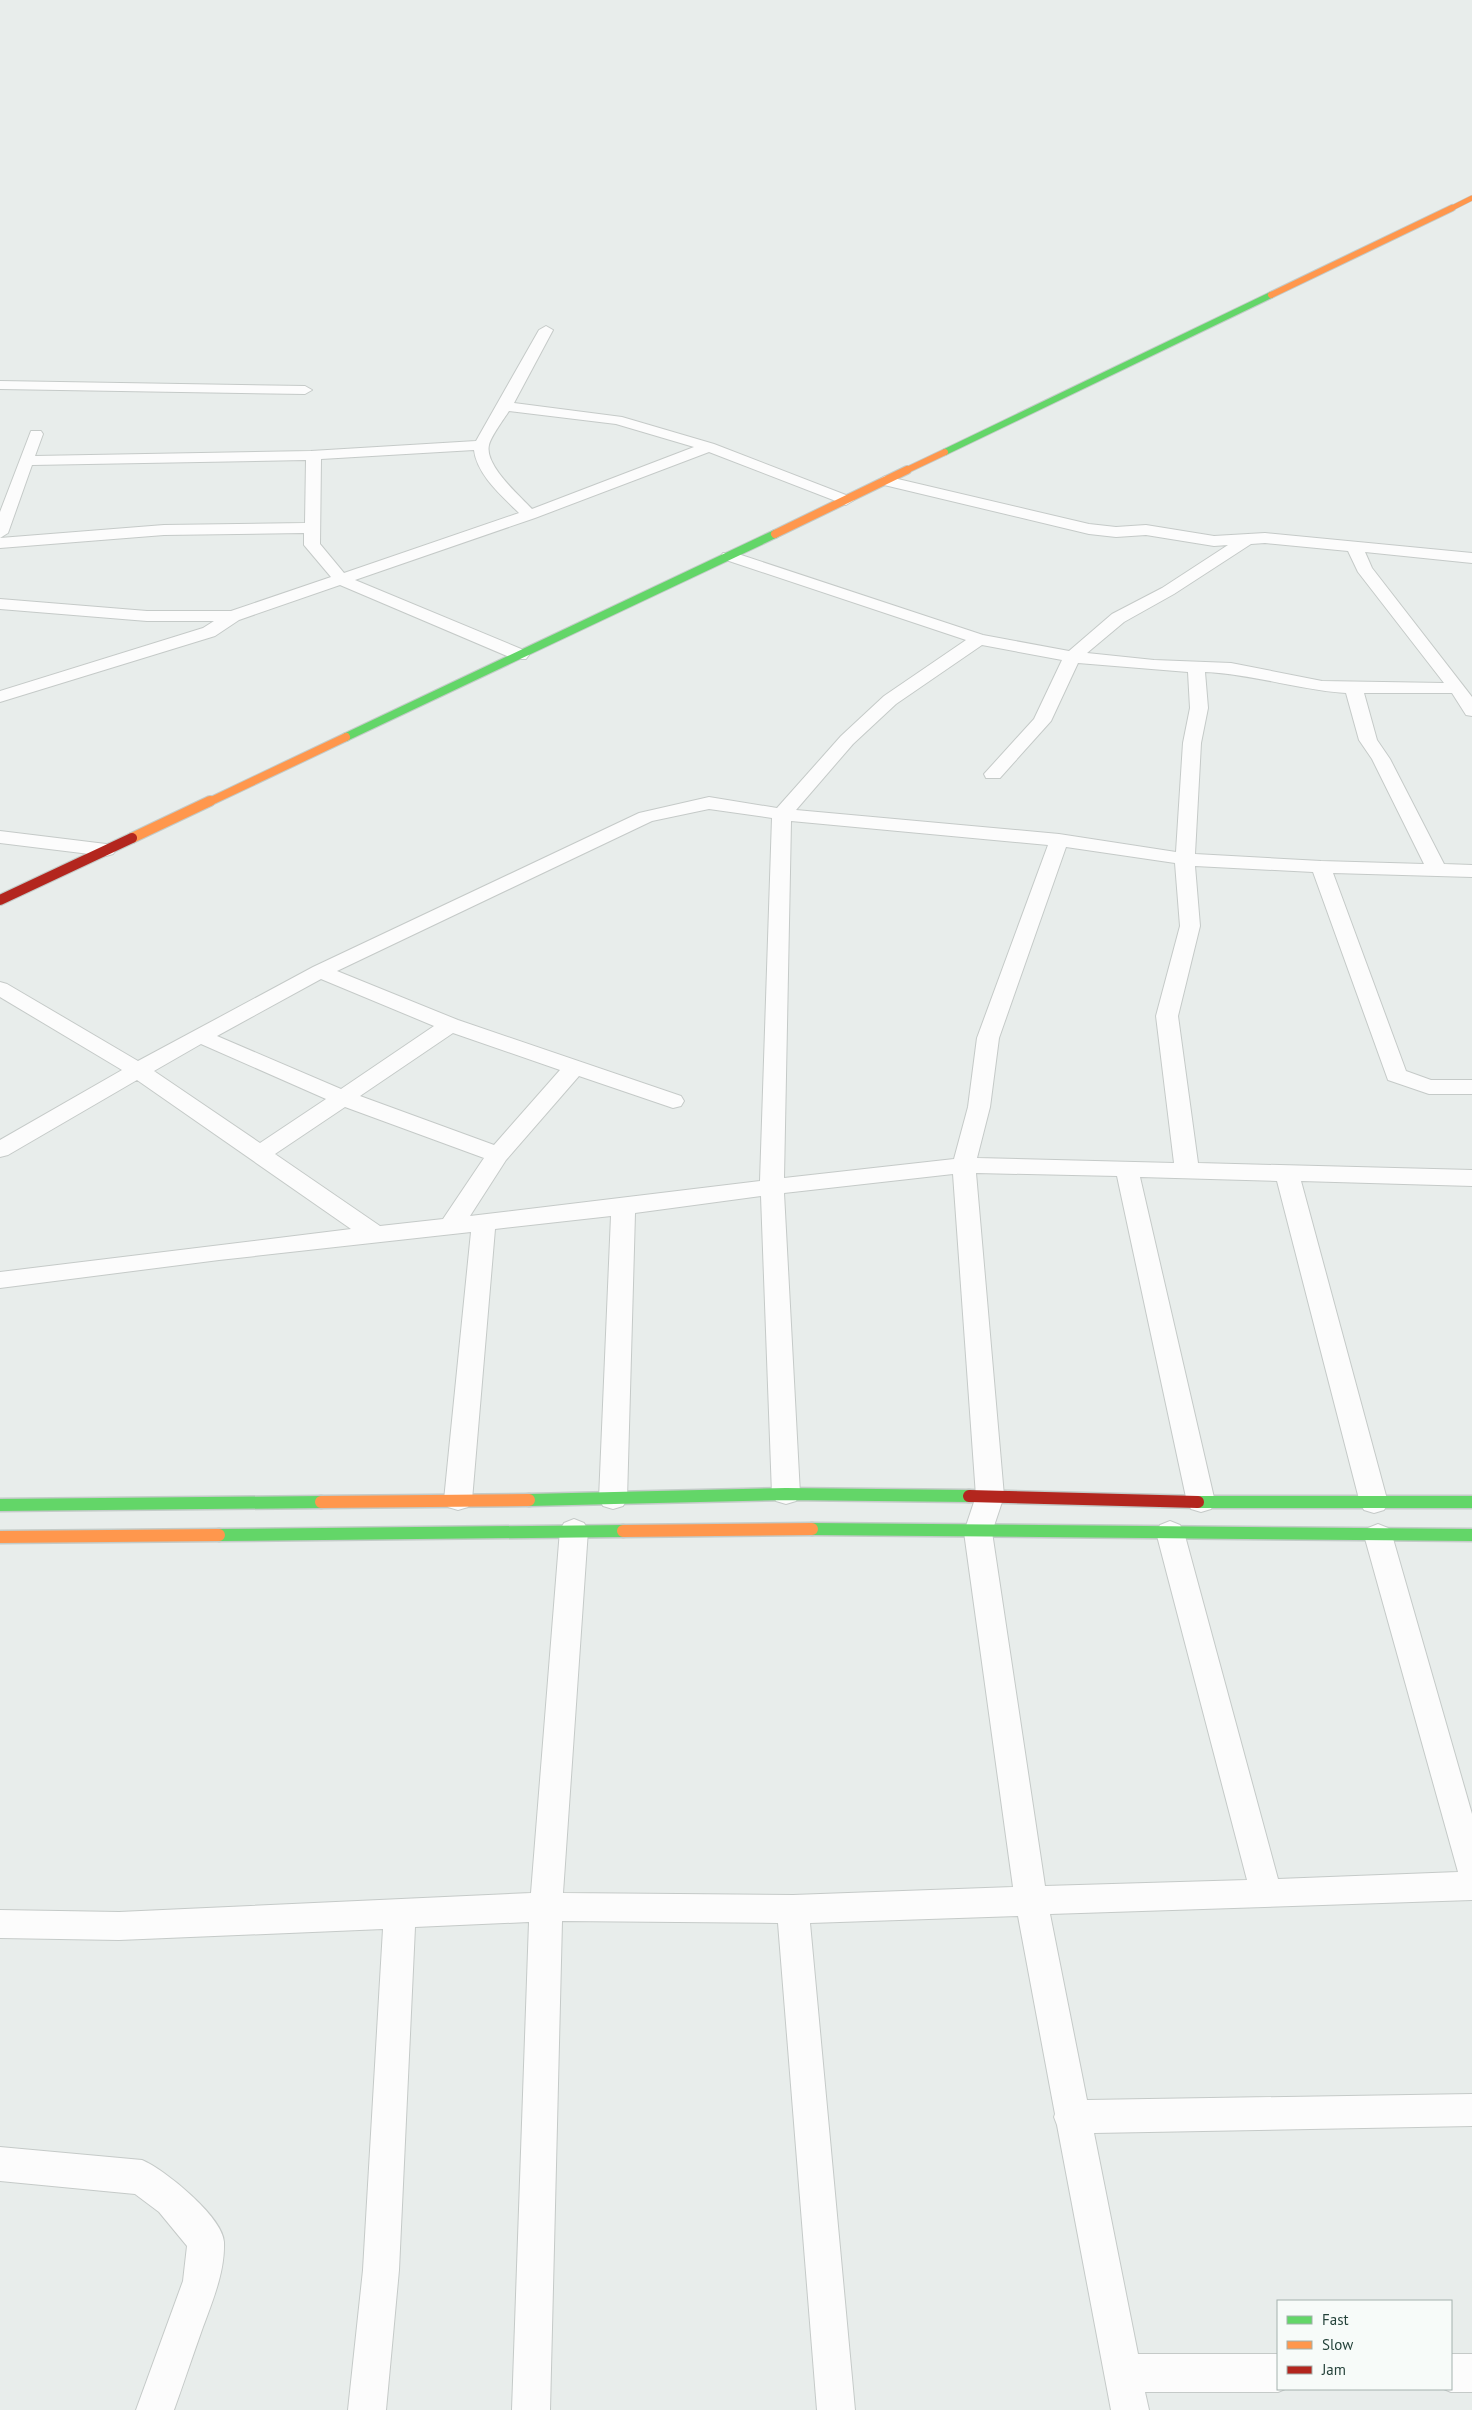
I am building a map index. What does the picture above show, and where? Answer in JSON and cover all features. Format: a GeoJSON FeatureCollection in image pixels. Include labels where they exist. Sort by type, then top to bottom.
{"type":"FeatureCollection","features":[{"type":"Feature","properties":{"kind":"main road"},"geometry":{"type":"LineString","coordinates":[[0,900],[729,556],[1472,198]]}},
{"type":"Feature","properties":{"kind":"main road"},"geometry":{"type":"LineString","coordinates":[[0,1505],[613,1498],[786,1494],[990,1496],[1201,1502],[1472,1502]]}},
{"type":"Feature","properties":{"kind":"main road"},"geometry":{"type":"LineString","coordinates":[[0,1537],[574,1530],[915,1530],[1472,1535]]}},
{"type":"Feature","properties":{"kind":"street"},"geometry":{"type":"LineString","coordinates":[[529,515],[499,483],[483,461],[482,445],[546,330]]}},
{"type":"Feature","properties":{"kind":"street"},"geometry":{"type":"LineString","coordinates":[[0,386],[305,390]]}},
{"type":"Feature","properties":{"kind":"street"},"geometry":{"type":"LineString","coordinates":[[505,406],[617,420],[709,447],[846,500]]}},
{"type":"Feature","properties":{"kind":"street"},"geometry":{"type":"LineString","coordinates":[[0,532],[36,434]]}},
{"type":"Feature","properties":{"kind":"street"},"geometry":{"type":"LineString","coordinates":[[26,461],[182,460],[406,452],[482,445]]}},
{"type":"Feature","properties":{"kind":"street"},"geometry":{"type":"LineString","coordinates":[[0,697],[209,632],[233,616],[529,515],[709,447]]}},
{"type":"Feature","properties":{"kind":"street"},"geometry":{"type":"LineString","coordinates":[[314,455],[312,545],[342,580],[520,655]]}},
{"type":"Feature","properties":{"kind":"street"},"geometry":{"type":"LineString","coordinates":[[885,480],[1089,529],[1116,532],[1146,530],[1214,540],[1265,538],[1472,558]]}},
{"type":"Feature","properties":{"kind":"street"},"geometry":{"type":"LineString","coordinates":[[0,542],[164,530],[312,528]]}},
{"type":"Feature","properties":{"kind":"street"},"geometry":{"type":"LineString","coordinates":[[993,774],[1042,721],[1072,657],[1118,618],[1168,591],[1246,539]]}},
{"type":"Feature","properties":{"kind":"street"},"geometry":{"type":"LineString","coordinates":[[1354,546],[1364,570],[1457,688],[1472,711]]}},
{"type":"Feature","properties":{"kind":"street"},"geometry":{"type":"LineString","coordinates":[[729,556],[979,639],[1072,657],[1154,666],[1231,668],[1322,686],[1354,688],[1457,688]]}},
{"type":"Feature","properties":{"kind":"street"},"geometry":{"type":"LineString","coordinates":[[0,604],[147,616],[233,616]]}},
{"type":"Feature","properties":{"kind":"street"},"geometry":{"type":"LineString","coordinates":[[786,1494],[772,1187],[782,814],[847,740],[890,700],[979,639]]}},
{"type":"Feature","properties":{"kind":"street"},"geometry":{"type":"LineString","coordinates":[[1187,1171],[1167,1016],[1190,926],[1184,859],[1192,743],[1199,708],[1196,667]]}},
{"type":"Feature","properties":{"kind":"street"},"geometry":{"type":"LineString","coordinates":[[1354,688],[1368,740],[1394,783],[1438,871]]}},
{"type":"Feature","properties":{"kind":"street"},"geometry":{"type":"LineString","coordinates":[[0,1150],[138,1070],[320,972],[646,817],[709,803],[782,814],[1059,840],[1184,859],[1321,867],[1472,871]]}},
{"type":"Feature","properties":{"kind":"street"},"geometry":{"type":"LineString","coordinates":[[0,836],[106,850]]}},
{"type":"Feature","properties":{"kind":"street"},"geometry":{"type":"LineString","coordinates":[[1059,840],[988,1038],[978,1107],[964,1165],[990,1496],[978,1532],[1031,1901],[1071,2117],[1130,2410]]}},
{"type":"Feature","properties":{"kind":"street"},"geometry":{"type":"LineString","coordinates":[[1321,867],[1396,1075],[1429,1087],[1472,1087]]}},
{"type":"Feature","properties":{"kind":"street"},"geometry":{"type":"LineString","coordinates":[[320,972],[450,1025],[673,1101]]}},
{"type":"Feature","properties":{"kind":"street"},"geometry":{"type":"LineString","coordinates":[[0,988],[138,1070],[376,1235]]}},
{"type":"Feature","properties":{"kind":"street"},"geometry":{"type":"LineString","coordinates":[[260,1154],[450,1025]]}},
{"type":"Feature","properties":{"kind":"street"},"geometry":{"type":"LineString","coordinates":[[200,1036],[343,1098],[498,1155]]}},
{"type":"Feature","properties":{"kind":"street"},"geometry":{"type":"LineString","coordinates":[[452,1226],[498,1155],[574,1068]]}},
{"type":"Feature","properties":{"kind":"street"},"geometry":{"type":"LineString","coordinates":[[0,1280],[219,1252],[623,1207],[772,1187],[964,1165],[1472,1178]]}},
{"type":"Feature","properties":{"kind":"street"},"geometry":{"type":"LineString","coordinates":[[1127,1169],[1201,1502]]}},
{"type":"Feature","properties":{"kind":"street"},"geometry":{"type":"LineString","coordinates":[[1287,1173],[1374,1503]]}},
{"type":"Feature","properties":{"kind":"street"},"geometry":{"type":"LineString","coordinates":[[613,1498],[623,1207]]}},
{"type":"Feature","properties":{"kind":"street"},"geometry":{"type":"LineString","coordinates":[[458,1500],[484,1223]]}},
{"type":"Feature","properties":{"kind":"street"},"geometry":{"type":"LineString","coordinates":[[531,2410],[546,1907],[574,1530]]}},
{"type":"Feature","properties":{"kind":"street"},"geometry":{"type":"LineString","coordinates":[[1170,1532],[1266,1892]]}},
{"type":"Feature","properties":{"kind":"street"},"geometry":{"type":"LineString","coordinates":[[1378,1535],[1472,1869]]}},
{"type":"Feature","properties":{"kind":"street"},"geometry":{"type":"LineString","coordinates":[[0,1924],[119,1926],[546,1907],[793,1909],[1472,1886]]}},
{"type":"Feature","properties":{"kind":"street"},"geometry":{"type":"LineString","coordinates":[[793,1909],[836,2410]]}},
{"type":"Feature","properties":{"kind":"street"},"geometry":{"type":"LineString","coordinates":[[367,2410],[382,2270],[400,1914]]}},
{"type":"Feature","properties":{"kind":"street"},"geometry":{"type":"LineString","coordinates":[[1071,2117],[1472,2110]]}},
{"type":"Feature","properties":{"kind":"street"},"geometry":{"type":"LineString","coordinates":[[0,2164],[142,2177],[172,2200],[206,2240],[201,2281],[155,2410]]}},
{"type":"Feature","properties":{"kind":"street"},"geometry":{"type":"LineString","coordinates":[[1122,2373],[1277,2373]]}},
{"type":"Feature","properties":{"kind":"street"},"geometry":{"type":"LineString","coordinates":[[1452,2373],[1472,2373]]}},
{"type":"Feature","properties":{"kind":"traffic: fast"},"geometry":{"type":"LineString","coordinates":[[945,452],[1271,295]]}},
{"type":"Feature","properties":{"kind":"traffic: fast"},"geometry":{"type":"LineString","coordinates":[[346,737],[775,534]]}},
{"type":"Feature","properties":{"kind":"traffic: fast"},"geometry":{"type":"LineString","coordinates":[[529,1500],[786,1494],[969,1496]]}},
{"type":"Feature","properties":{"kind":"traffic: fast"},"geometry":{"type":"LineString","coordinates":[[0,1505],[321,1502]]}},
{"type":"Feature","properties":{"kind":"traffic: fast"},"geometry":{"type":"LineString","coordinates":[[1198,1502],[1472,1502]]}},
{"type":"Feature","properties":{"kind":"traffic: fast"},"geometry":{"type":"LineString","coordinates":[[812,1529],[1472,1535]]}},
{"type":"Feature","properties":{"kind":"traffic: fast"},"geometry":{"type":"LineString","coordinates":[[219,1535],[623,1531]]}},
{"type":"Feature","properties":{"kind":"traffic: slow"},"geometry":{"type":"LineString","coordinates":[[1271,295],[1472,198]]}},
{"type":"Feature","properties":{"kind":"traffic: slow"},"geometry":{"type":"LineString","coordinates":[[775,534],[945,452]]}},
{"type":"Feature","properties":{"kind":"traffic: slow"},"geometry":{"type":"LineString","coordinates":[[132,838],[346,737]]}},
{"type":"Feature","properties":{"kind":"traffic: slow"},"geometry":{"type":"LineString","coordinates":[[321,1502],[529,1500]]}},
{"type":"Feature","properties":{"kind":"traffic: slow"},"geometry":{"type":"LineString","coordinates":[[623,1531],[812,1529]]}},
{"type":"Feature","properties":{"kind":"traffic: slow"},"geometry":{"type":"LineString","coordinates":[[0,1537],[219,1535]]}},
{"type":"Feature","properties":{"kind":"traffic: jam"},"geometry":{"type":"LineString","coordinates":[[0,900],[132,838]]}},
{"type":"Feature","properties":{"kind":"traffic: jam"},"geometry":{"type":"LineString","coordinates":[[969,1496],[1198,1502]]}}]}
